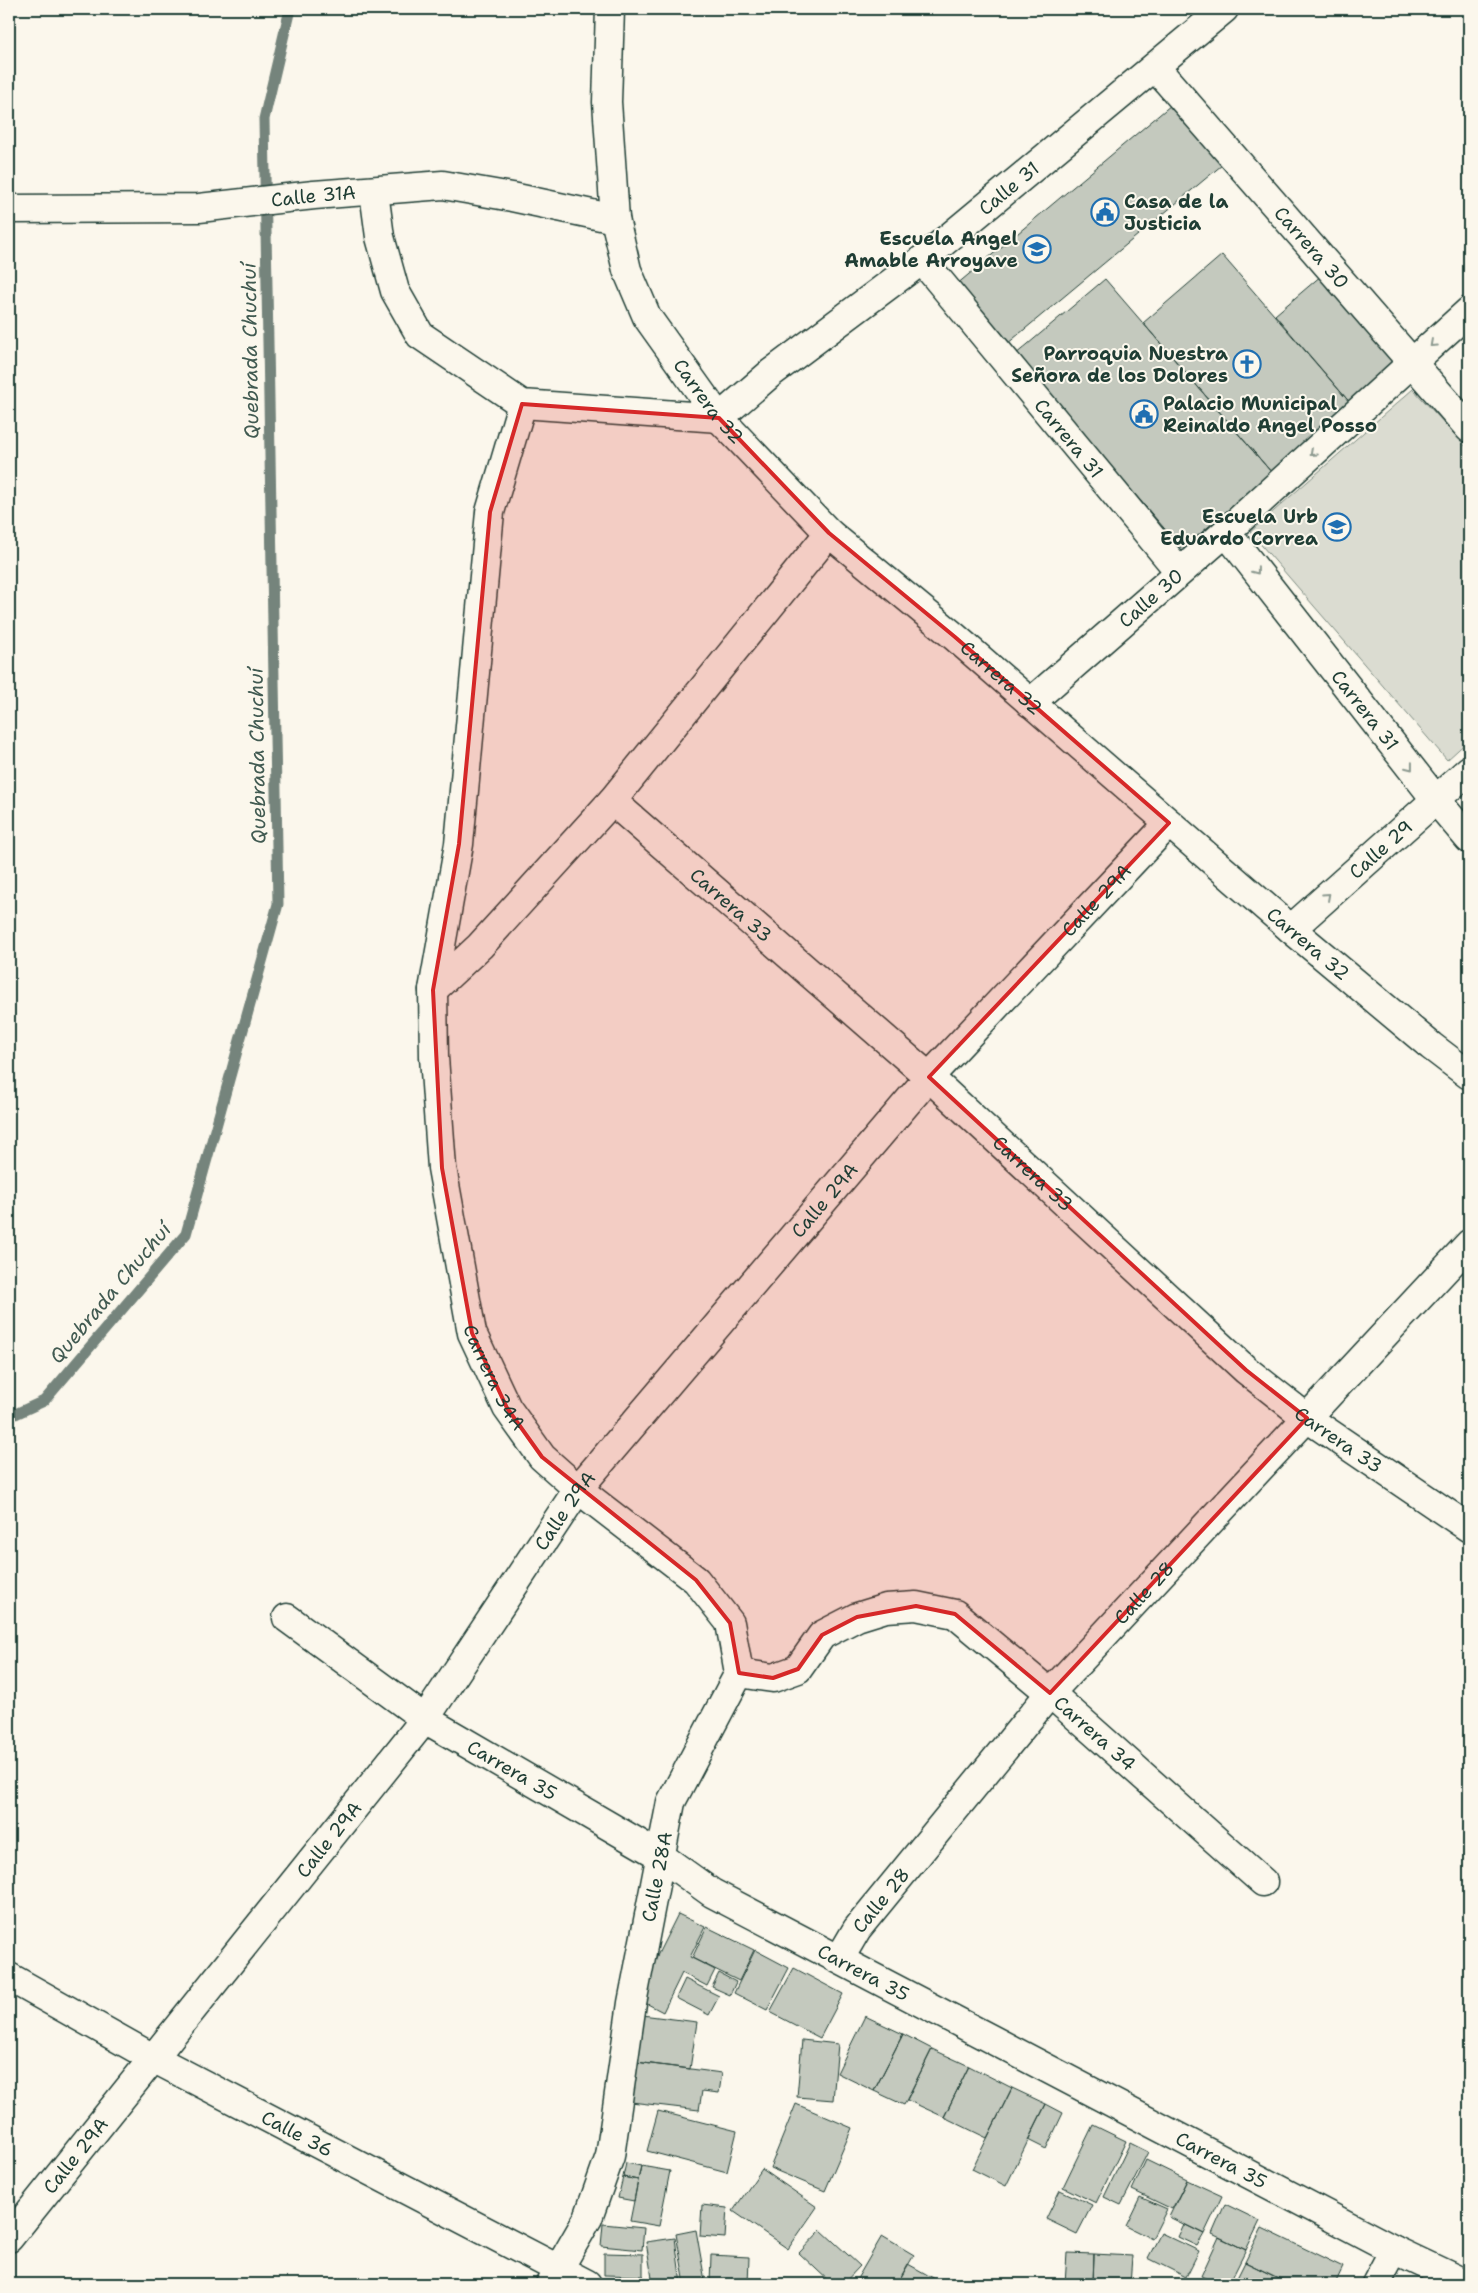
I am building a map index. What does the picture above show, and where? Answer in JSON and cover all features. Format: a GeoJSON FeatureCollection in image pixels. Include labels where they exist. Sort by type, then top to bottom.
{"type":"FeatureCollection","features":[{"type":"Feature","properties":{"kind":"street","name":"Carrera 32"},"geometry":{"type":"LineString","coordinates":[[610,9],[606,102],[614,218],[627,270],[647,317],[719,418],[829,533],[955,636],[1291,928],[1431,1046],[1469,1075]]}},
{"type":"Feature","properties":{"kind":"street","name":"Calle 31"},"geometry":{"type":"LineString","coordinates":[[719,418],[771,374],[922,260],[1224,9]]}},
{"type":"Feature","properties":{"kind":"street","name":"Carrera 30"},"geometry":{"type":"LineString","coordinates":[[1155,67],[1414,362],[1469,428]]}},
{"type":"Feature","properties":{"kind":"street","name":"Calle 31A"},"geometry":{"type":"LineString","coordinates":[[9,209],[199,208],[314,195],[443,186],[512,196],[614,218]]}},
{"type":"Feature","properties":{"kind":"street"},"geometry":{"type":"LineString","coordinates":[[374,192],[380,237],[395,292],[420,335],[522,404],[719,418]]}},
{"type":"Feature","properties":{"kind":"street","name":"Carrera 31"},"geometry":{"type":"LineString","coordinates":[[922,260],[1179,571]]}},
{"type":"Feature","properties":{"kind":"street","name":"Calle 30"},"geometry":{"type":"LineString","coordinates":[[1030,703],[1179,571],[1226,532],[1469,311]]}},
{"type":"Feature","properties":{"kind":"street","name":"Carrera 34A"},"geometry":{"type":"LineString","coordinates":[[522,404],[490,512],[459,844],[433,990],[434,1058],[442,1168],[472,1333],[507,1408],[542,1456],[578,1489],[696,1580],[730,1623],[739,1673]]}},
{"type":"Feature","properties":{"kind":"street","name":"Carrera 31"},"geometry":{"type":"LineString","coordinates":[[1226,532],[1436,800],[1469,839]]}},
{"type":"Feature","properties":{"kind":"street"},"geometry":{"type":"LineString","coordinates":[[433,990],[480,946],[612,801],[829,533]]}},
{"type":"Feature","properties":{"kind":"street","name":"Calle 29"},"geometry":{"type":"LineString","coordinates":[[1291,928],[1469,770]]}},
{"type":"Feature","properties":{"kind":"street","name":"Carrera 33"},"geometry":{"type":"LineString","coordinates":[[612,801],[929,1077],[1246,1370],[1307,1418],[1469,1528]]}},
{"type":"Feature","properties":{"kind":"street","name":"Calle 29A"},"geometry":{"type":"LineString","coordinates":[[9,2238],[425,1719],[578,1489],[929,1077],[1168,823]]}},
{"type":"Feature","properties":{"kind":"street","name":"Calle 28"},"geometry":{"type":"LineString","coordinates":[[840,1958],[856,1929],[1050,1693],[1469,1244]]}},
{"type":"Feature","properties":{"kind":"street","name":"Carrera 34"},"geometry":{"type":"LineString","coordinates":[[739,1673],[773,1678],[798,1669],[822,1635],[848,1621],[886,1608],[916,1606],[955,1614],[1050,1693],[1263,1882]]}},
{"type":"Feature","properties":{"kind":"street","name":"Carrera 35"},"geometry":{"type":"LineString","coordinates":[[287,1618],[425,1719],[659,1855],[712,1893],[840,1958],[1394,2250],[1466,2284]]}},
{"type":"Feature","properties":{"kind":"street","name":"Calle 28A"},"geometry":{"type":"LineString","coordinates":[[554,2277],[588,2218],[610,2156],[632,2003],[659,1855],[671,1802],[739,1673]]}},
{"type":"Feature","properties":{"kind":"street","name":"Calle 36"},"geometry":{"type":"LineString","coordinates":[[9,1977],[153,2058],[554,2277],[587,2284]]}},
{"type":"Feature","properties":{"kind":"street"},"geometry":{"type":"LineString","coordinates":[[1376,2284],[1394,2250]]}},
{"type":"Feature","properties":{"kind":"highlighted area"},"geometry":{"type":"Polygon","coordinates":[[[522,404],[719,418],[829,533],[955,637],[1169,823],[929,1077],[1246,1370],[1307,1418],[1050,1693],[955,1614],[916,1606],[857,1617],[822,1635],[798,1669],[773,1678],[739,1673],[730,1623],[696,1580],[542,1457],[507,1408],[472,1333],[442,1168],[433,990],[459,844],[490,512],[522,404]]]}},
{"type":"Feature","properties":{"kind":"shaded area"},"geometry":{"type":"Polygon","coordinates":[[[1413,389],[1469,450],[1469,740],[1447,760],[1250,532],[1413,389]]]}},
{"type":"Feature","properties":{"kind":"building"},"geometry":{"type":"Polygon","coordinates":[[[1171,105],[1222,165],[1007,344],[956,285],[1171,105]]]}},
{"type":"Feature","properties":{"kind":"building","name":"Parroquia Nuestra Señora de los Dolores"},"geometry":{"type":"Polygon","coordinates":[[[1222,255],[1352,405],[1272,473],[1143,323],[1222,255]]]}},
{"type":"Feature","properties":{"kind":"building"},"geometry":{"type":"Polygon","coordinates":[[[1322,275],[1399,365],[1352,405],[1275,315],[1322,275]]]}},
{"type":"Feature","properties":{"kind":"building","name":"Palacio Municipal Reinaldo Angel Posso"},"geometry":{"type":"Polygon","coordinates":[[[1105,279],[1272,473],[1182,549],[1015,355],[1105,279]]]}},
{"type":"Feature","properties":{"kind":"building"},"geometry":{"type":"Polygon","coordinates":[[[678,1914],[705,1927],[690,1957],[715,1970],[707,1986],[682,1973],[663,2012],[636,1998],[678,1914]]]}},
{"type":"Feature","properties":{"kind":"building"},"geometry":{"type":"Polygon","coordinates":[[[707,1927],[754,1950],[739,1981],[692,1958],[707,1927]]]}},
{"type":"Feature","properties":{"kind":"building"},"geometry":{"type":"Polygon","coordinates":[[[755,1950],[789,1968],[767,2010],[734,1993],[755,1950]]]}},
{"type":"Feature","properties":{"kind":"building"},"geometry":{"type":"Polygon","coordinates":[[[794,1968],[843,1994],[820,2038],[770,2012],[794,1968]]]}},
{"type":"Feature","properties":{"kind":"building"},"geometry":{"type":"Polygon","coordinates":[[[719,1973],[736,1982],[730,1995],[712,1987],[719,1973]]]}},
{"type":"Feature","properties":{"kind":"building"},"geometry":{"type":"Polygon","coordinates":[[[685,1979],[719,1996],[709,2015],[676,1998],[685,1979]]]}},
{"type":"Feature","properties":{"kind":"building"},"geometry":{"type":"Polygon","coordinates":[[[642,2015],[697,2022],[690,2069],[636,2062],[642,2015]]]}},
{"type":"Feature","properties":{"kind":"building"},"geometry":{"type":"Polygon","coordinates":[[[865,2016],[903,2034],[874,2091],[837,2073],[865,2016]]]}},
{"type":"Feature","properties":{"kind":"building"},"geometry":{"type":"Polygon","coordinates":[[[903,2034],[932,2049],[904,2105],[874,2091],[903,2034]]]}},
{"type":"Feature","properties":{"kind":"building"},"geometry":{"type":"Polygon","coordinates":[[[802,2040],[838,2044],[833,2100],[797,2097],[802,2040]]]}},
{"type":"Feature","properties":{"kind":"building"},"geometry":{"type":"Polygon","coordinates":[[[932,2049],[969,2066],[944,2117],[907,2100],[932,2049]]]}},
{"type":"Feature","properties":{"kind":"building"},"geometry":{"type":"Polygon","coordinates":[[[636,2062],[722,2073],[719,2093],[702,2091],[699,2110],[631,2102],[636,2062]]]}},
{"type":"Feature","properties":{"kind":"building"},"geometry":{"type":"Polygon","coordinates":[[[969,2066],[1012,2088],[987,2138],[944,2117],[969,2066]]]}},
{"type":"Feature","properties":{"kind":"building"},"geometry":{"type":"Polygon","coordinates":[[[1012,2088],[1046,2104],[1006,2186],[972,2169],[1012,2088]]]}},
{"type":"Feature","properties":{"kind":"building"},"geometry":{"type":"Polygon","coordinates":[[[796,2104],[852,2128],[825,2191],[770,2168],[796,2104]]]}},
{"type":"Feature","properties":{"kind":"building"},"geometry":{"type":"Polygon","coordinates":[[[1046,2104],[1063,2113],[1046,2149],[1028,2140],[1046,2104]]]}},
{"type":"Feature","properties":{"kind":"building"},"geometry":{"type":"Polygon","coordinates":[[[658,2111],[737,2131],[727,2172],[647,2151],[658,2111]]]}},
{"type":"Feature","properties":{"kind":"building"},"geometry":{"type":"Polygon","coordinates":[[[1093,2125],[1126,2141],[1096,2203],[1063,2187],[1093,2125]]]}},
{"type":"Feature","properties":{"kind":"building"},"geometry":{"type":"Polygon","coordinates":[[[1130,2143],[1148,2152],[1121,2205],[1104,2197],[1130,2143]]]}},
{"type":"Feature","properties":{"kind":"building"},"geometry":{"type":"Polygon","coordinates":[[[1146,2160],[1187,2180],[1172,2209],[1132,2190],[1146,2160]]]}},
{"type":"Feature","properties":{"kind":"building"},"geometry":{"type":"Polygon","coordinates":[[[626,2163],[641,2166],[638,2180],[623,2177],[626,2163]]]}},
{"type":"Feature","properties":{"kind":"building"},"geometry":{"type":"Polygon","coordinates":[[[641,2166],[670,2171],[659,2226],[630,2221],[641,2166]]]}},
{"type":"Feature","properties":{"kind":"building"},"geometry":{"type":"Polygon","coordinates":[[[762,2169],[817,2207],[788,2249],[733,2211],[762,2169]]]}},
{"type":"Feature","properties":{"kind":"building"},"geometry":{"type":"Polygon","coordinates":[[[623,2177],[638,2180],[634,2201],[618,2198],[623,2177]]]}},
{"type":"Feature","properties":{"kind":"building"},"geometry":{"type":"Polygon","coordinates":[[[1187,2180],[1222,2196],[1204,2234],[1169,2217],[1187,2180]]]}},
{"type":"Feature","properties":{"kind":"building"},"geometry":{"type":"Polygon","coordinates":[[[1060,2190],[1092,2205],[1077,2234],[1046,2219],[1060,2190]]]}},
{"type":"Feature","properties":{"kind":"building"},"geometry":{"type":"Polygon","coordinates":[[[1140,2197],[1167,2209],[1152,2239],[1126,2226],[1140,2197]]]}},
{"type":"Feature","properties":{"kind":"building"},"geometry":{"type":"Polygon","coordinates":[[[1225,2204],[1260,2221],[1246,2250],[1212,2234],[1225,2204]]]}},
{"type":"Feature","properties":{"kind":"building"},"geometry":{"type":"Polygon","coordinates":[[[702,2205],[727,2208],[725,2238],[700,2236],[702,2205]]]}},
{"type":"Feature","properties":{"kind":"building"},"geometry":{"type":"Polygon","coordinates":[[[603,2224],[644,2228],[642,2250],[601,2246],[603,2224]]]}},
{"type":"Feature","properties":{"kind":"building"},"geometry":{"type":"Polygon","coordinates":[[[1184,2224],[1204,2234],[1197,2246],[1178,2237],[1184,2224]]]}},
{"type":"Feature","properties":{"kind":"building"},"geometry":{"type":"Polygon","coordinates":[[[1262,2228],[1343,2267],[1335,2284],[1291,2284],[1245,2262],[1262,2228]]]}},
{"type":"Feature","properties":{"kind":"building"},"geometry":{"type":"Polygon","coordinates":[[[696,2230],[705,2281],[685,2284],[676,2234],[696,2230]]]}},
{"type":"Feature","properties":{"kind":"building"},"geometry":{"type":"Polygon","coordinates":[[[821,2230],[860,2266],[843,2284],[832,2284],[799,2253],[821,2230]]]}},
{"type":"Feature","properties":{"kind":"building"},"geometry":{"type":"Polygon","coordinates":[[[1161,2233],[1199,2251],[1186,2277],[1148,2258],[1161,2233]]]}},
{"type":"Feature","properties":{"kind":"building"},"geometry":{"type":"Polygon","coordinates":[[[882,2236],[914,2255],[897,2284],[854,2284],[882,2236]]]}},
{"type":"Feature","properties":{"kind":"building"},"geometry":{"type":"Polygon","coordinates":[[[1219,2237],[1246,2250],[1229,2284],[1218,2284],[1201,2276],[1219,2237]]]}},
{"type":"Feature","properties":{"kind":"building"},"geometry":{"type":"Polygon","coordinates":[[[675,2238],[681,2284],[653,2284],[646,2242],[675,2238]]]}},
{"type":"Feature","properties":{"kind":"building"},"geometry":{"type":"Polygon","coordinates":[[[604,2253],[643,2254],[643,2276],[604,2275],[604,2253]]]}},
{"type":"Feature","properties":{"kind":"building"},"geometry":{"type":"Polygon","coordinates":[[[1067,2253],[1094,2254],[1093,2284],[1065,2284],[1067,2253]]]}},
{"type":"Feature","properties":{"kind":"building"},"geometry":{"type":"Polygon","coordinates":[[[1094,2254],[1132,2256],[1130,2284],[1093,2284],[1094,2254]]]}},
{"type":"Feature","properties":{"kind":"building"},"geometry":{"type":"Polygon","coordinates":[[[711,2255],[749,2257],[748,2284],[710,2284],[711,2255]]]}},
{"type":"Feature","properties":{"kind":"building"},"geometry":{"type":"Polygon","coordinates":[[[1245,2262],[1284,2281],[1282,2284],[1234,2284],[1245,2262]]]}},
{"type":"Feature","properties":{"kind":"building"},"geometry":{"type":"Polygon","coordinates":[[[908,2264],[944,2284],[897,2284],[908,2264]]]}},
{"type":"Feature","properties":{"kind":"building"},"geometry":{"type":"Polygon","coordinates":[[[1043,2281],[1061,2283],[1061,2284],[1043,2284],[1043,2281]]]}},
{"type":"Feature","properties":{"kind":"waterway","name":"Quebrada Chuchuí"},"geometry":{"type":"LineString","coordinates":[[9,1417],[44,1401],[186,1234],[278,904],[264,119],[290,9]]}},
{"type":"Feature","properties":{"kind":"place","name":"Casa de la Justicia"},"geometry":{"type":"Point","coordinates":[1105,212]}},
{"type":"Feature","properties":{"kind":"place","name":"Escuela Angel Amable Arroyave"},"geometry":{"type":"Point","coordinates":[1037,249]}},
{"type":"Feature","properties":{"kind":"place","name":"Parroquia Nuestra Señora de los Dolores"},"geometry":{"type":"Point","coordinates":[1247,364]}},
{"type":"Feature","properties":{"kind":"place","name":"Palacio Municipal Reinaldo Angel Posso"},"geometry":{"type":"Point","coordinates":[1144,414]}},
{"type":"Feature","properties":{"kind":"place","name":"Escuela Urb Eduardo Correa"},"geometry":{"type":"Point","coordinates":[1337,527]}}]}
